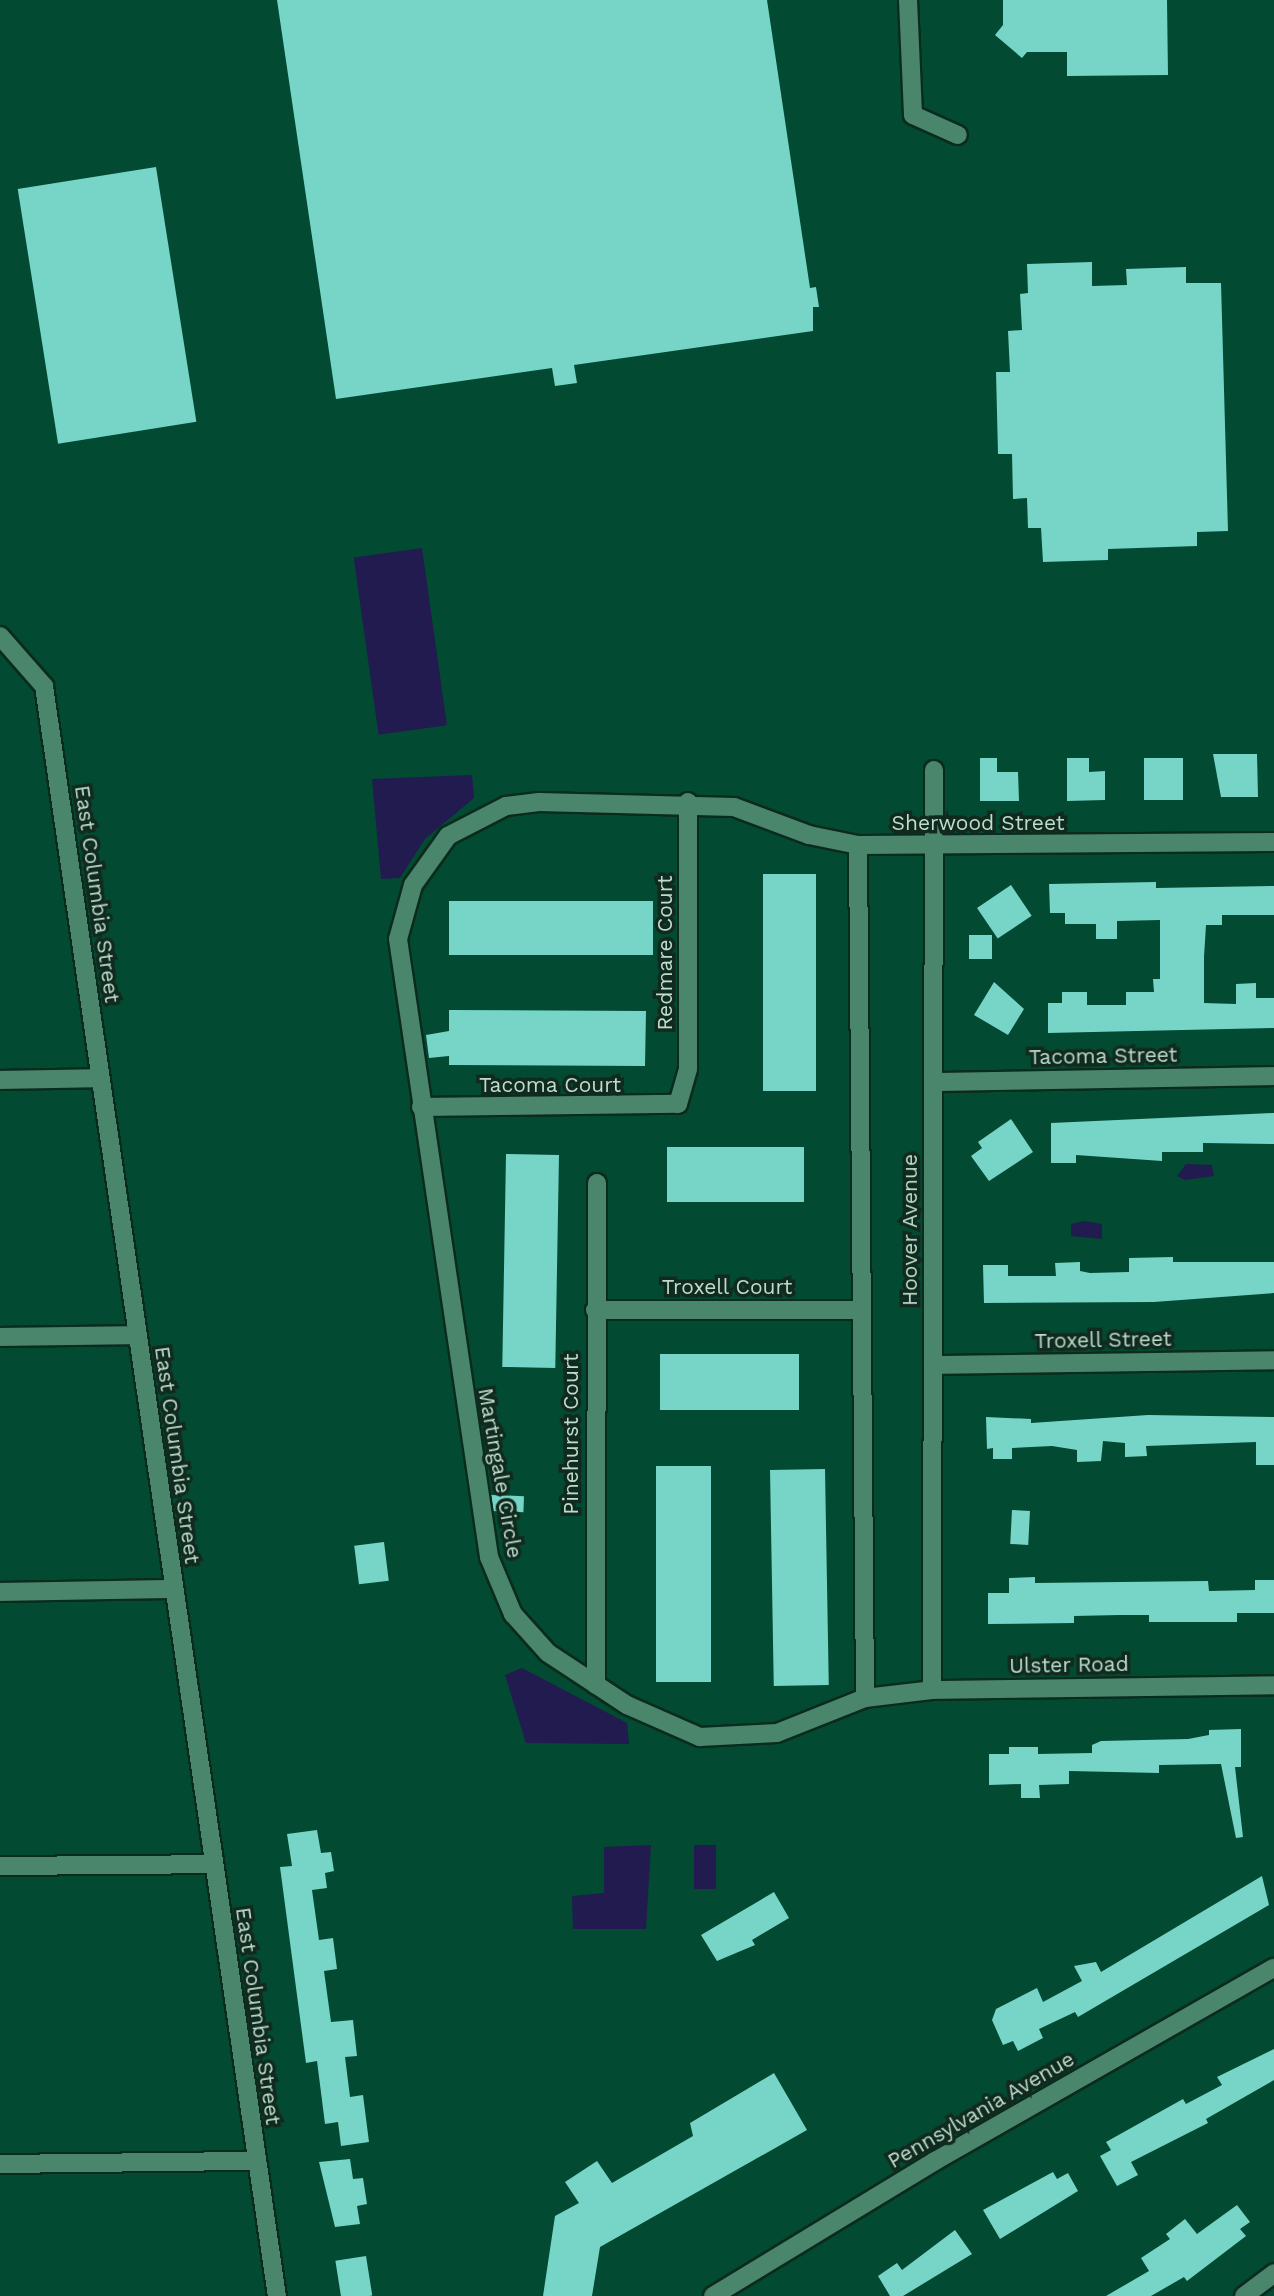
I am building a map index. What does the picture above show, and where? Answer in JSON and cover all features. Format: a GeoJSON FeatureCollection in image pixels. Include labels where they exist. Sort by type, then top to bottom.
{"type":"FeatureCollection","features":[{"type":"Feature","properties":{"kind":"street"},"geometry":{"type":"LineString","coordinates":[[908,0],[913,115],[958,135]]}},
{"type":"Feature","properties":{"kind":"street","name":"East Columbia Street"},"geometry":{"type":"LineString","coordinates":[[0,636],[44,686],[277,2296]]}},
{"type":"Feature","properties":{"kind":"street","name":"Hoover Avenue"},"geometry":{"type":"LineString","coordinates":[[932,1690],[934,770]]}},
{"type":"Feature","properties":{"kind":"street","name":"Sherwood Street"},"geometry":{"type":"LineString","coordinates":[[688,802],[734,807],[809,835],[858,845],[934,848],[1274,842]]}},
{"type":"Feature","properties":{"kind":"street","name":"Redmare Court"},"geometry":{"type":"LineString","coordinates":[[678,1104],[688,1068],[688,802]]}},
{"type":"Feature","properties":{"kind":"street","name":"Martingale Circle"},"geometry":{"type":"LineString","coordinates":[[688,802],[506,806],[448,836],[413,885],[398,939],[489,1557],[500,1592],[528,1634],[596,1685],[664,1724],[700,1737],[777,1733],[866,1698]]}},
{"type":"Feature","properties":{"kind":"street"},"geometry":{"type":"LineString","coordinates":[[858,845],[863,897],[858,1310],[866,1698]]}},
{"type":"Feature","properties":{"kind":"street","name":"Tacoma Street"},"geometry":{"type":"LineString","coordinates":[[933,1082],[1274,1076]]}},
{"type":"Feature","properties":{"kind":"street"},"geometry":{"type":"LineString","coordinates":[[0,1080],[100,1078]]}},
{"type":"Feature","properties":{"kind":"street","name":"Tacoma Court"},"geometry":{"type":"LineString","coordinates":[[421,1107],[678,1104]]}},
{"type":"Feature","properties":{"kind":"street","name":"Pinehurst Court"},"geometry":{"type":"LineString","coordinates":[[596,1685],[597,1183]]}},
{"type":"Feature","properties":{"kind":"street","name":"Troxell Court"},"geometry":{"type":"LineString","coordinates":[[595,1310],[858,1310]]}},
{"type":"Feature","properties":{"kind":"street"},"geometry":{"type":"LineString","coordinates":[[0,1337],[137,1335]]}},
{"type":"Feature","properties":{"kind":"street","name":"Troxell Street"},"geometry":{"type":"LineString","coordinates":[[933,1365],[1274,1360]]}},
{"type":"Feature","properties":{"kind":"street"},"geometry":{"type":"LineString","coordinates":[[0,1591],[174,1588]]}},
{"type":"Feature","properties":{"kind":"street","name":"Ulster Road"},"geometry":{"type":"LineString","coordinates":[[866,1698],[932,1690],[1274,1685]]}},
{"type":"Feature","properties":{"kind":"street"},"geometry":{"type":"LineString","coordinates":[[0,1866],[214,1864]]}},
{"type":"Feature","properties":{"kind":"street","name":"Pennsylvania Avenue"},"geometry":{"type":"LineString","coordinates":[[713,2296],[737,2290],[934,2161],[1274,1968]]}},
{"type":"Feature","properties":{"kind":"street"},"geometry":{"type":"LineString","coordinates":[[0,2164],[256,2161]]}},
{"type":"Feature","properties":{"kind":"street"},"geometry":{"type":"LineString","coordinates":[[1244,2296],[1274,2273]]}},
{"type":"Feature","properties":{"kind":"shaded area"},"geometry":{"type":"Polygon","coordinates":[[[422,548],[447,725],[379,735],[354,558],[422,548]]]}},
{"type":"Feature","properties":{"kind":"shaded area"},"geometry":{"type":"Polygon","coordinates":[[[472,775],[474,798],[425,839],[400,878],[381,879],[372,779],[472,775]]]}},
{"type":"Feature","properties":{"kind":"shaded area"},"geometry":{"type":"Polygon","coordinates":[[[1186,1164],[1212,1165],[1214,1176],[1185,1180],[1177,1176],[1186,1164]]]}},
{"type":"Feature","properties":{"kind":"shaded area"},"geometry":{"type":"Polygon","coordinates":[[[1084,1221],[1102,1224],[1102,1239],[1071,1236],[1071,1224],[1084,1221]]]}},
{"type":"Feature","properties":{"kind":"shaded area"},"geometry":{"type":"Polygon","coordinates":[[[522,1668],[627,1723],[629,1744],[526,1743],[505,1675],[522,1668]]]}},
{"type":"Feature","properties":{"kind":"shaded area"},"geometry":{"type":"Polygon","coordinates":[[[651,1845],[646,1929],[573,1929],[572,1896],[604,1893],[604,1847],[651,1845]]]}},
{"type":"Feature","properties":{"kind":"shaded area"},"geometry":{"type":"Polygon","coordinates":[[[694,1845],[716,1845],[716,1889],[694,1889],[694,1845]]]}},
{"type":"Feature","properties":{"kind":"building"},"geometry":{"type":"Polygon","coordinates":[[[277,0],[767,0],[810,288],[816,287],[819,307],[813,307],[813,331],[574,365],[577,383],[555,386],[552,368],[336,399],[277,0]]]}},
{"type":"Feature","properties":{"kind":"building"},"geometry":{"type":"Polygon","coordinates":[[[1003,0],[1167,0],[1168,75],[1067,76],[1067,52],[1027,52],[1022,58],[995,35],[1003,25],[1003,0]]]}},
{"type":"Feature","properties":{"kind":"building"},"geometry":{"type":"Polygon","coordinates":[[[156,167],[196,422],[58,444],[18,189],[156,167]]]}},
{"type":"Feature","properties":{"kind":"building"},"geometry":{"type":"Polygon","coordinates":[[[1092,262],[1092,286],[1127,285],[1126,269],[1186,267],[1186,283],[1221,283],[1228,531],[1197,532],[1197,546],[1108,549],[1108,560],[1043,562],[1041,528],[1028,528],[1027,498],[1013,499],[1012,454],[998,454],[996,372],[1010,372],[1008,331],[1022,330],[1020,294],[1028,293],[1027,264],[1092,262]]]}},
{"type":"Feature","properties":{"kind":"building"},"geometry":{"type":"Polygon","coordinates":[[[1213,754],[1257,754],[1258,797],[1221,797],[1213,754]]]}},
{"type":"Feature","properties":{"kind":"building"},"geometry":{"type":"Polygon","coordinates":[[[980,758],[997,758],[997,772],[1018,772],[1019,801],[980,801],[980,758]]]}},
{"type":"Feature","properties":{"kind":"building"},"geometry":{"type":"Polygon","coordinates":[[[1067,758],[1089,758],[1089,772],[1105,771],[1105,800],[1067,801],[1067,758]]]}},
{"type":"Feature","properties":{"kind":"building"},"geometry":{"type":"Polygon","coordinates":[[[1144,758],[1183,758],[1183,800],[1144,800],[1144,758]]]}},
{"type":"Feature","properties":{"kind":"building"},"geometry":{"type":"Polygon","coordinates":[[[763,874],[816,874],[816,1091],[763,1091],[763,874]]]}},
{"type":"Feature","properties":{"kind":"building"},"geometry":{"type":"Polygon","coordinates":[[[1156,882],[1156,888],[1274,886],[1274,915],[1222,915],[1222,925],[1206,925],[1204,1003],[1236,1004],[1236,984],[1256,983],[1256,998],[1274,998],[1274,1028],[1048,1033],[1048,1003],[1062,1003],[1062,992],[1087,992],[1087,1005],[1126,1005],[1126,992],[1154,992],[1153,979],[1160,979],[1160,920],[1117,921],[1117,939],[1096,939],[1096,924],[1065,924],[1065,913],[1050,913],[1049,884],[1156,882]]]}},
{"type":"Feature","properties":{"kind":"building"},"geometry":{"type":"Polygon","coordinates":[[[1011,885],[1032,916],[998,939],[977,908],[1011,885]]]}},
{"type":"Feature","properties":{"kind":"building"},"geometry":{"type":"Polygon","coordinates":[[[449,901],[653,901],[653,955],[449,955],[449,901]]]}},
{"type":"Feature","properties":{"kind":"building"},"geometry":{"type":"Polygon","coordinates":[[[969,935],[992,935],[992,959],[969,959],[969,935]]]}},
{"type":"Feature","properties":{"kind":"building"},"geometry":{"type":"Polygon","coordinates":[[[994,982],[1024,1009],[1008,1035],[974,1015],[994,982]]]}},
{"type":"Feature","properties":{"kind":"building"},"geometry":{"type":"Polygon","coordinates":[[[449,1010],[646,1011],[645,1066],[449,1065],[449,1056],[429,1058],[426,1035],[449,1031],[449,1010]]]}},
{"type":"Feature","properties":{"kind":"building"},"geometry":{"type":"Polygon","coordinates":[[[1274,1113],[1274,1144],[1203,1143],[1203,1152],[1162,1152],[1162,1161],[1076,1155],[1076,1163],[1051,1163],[1051,1123],[1274,1113]]]}},
{"type":"Feature","properties":{"kind":"building"},"geometry":{"type":"Polygon","coordinates":[[[1011,1119],[1033,1152],[989,1181],[971,1156],[982,1148],[978,1142],[1011,1119]]]}},
{"type":"Feature","properties":{"kind":"building"},"geometry":{"type":"Polygon","coordinates":[[[667,1147],[804,1147],[804,1202],[667,1202],[667,1147]]]}},
{"type":"Feature","properties":{"kind":"building"},"geometry":{"type":"Polygon","coordinates":[[[506,1154],[559,1155],[555,1368],[502,1367],[506,1154]]]}},
{"type":"Feature","properties":{"kind":"building"},"geometry":{"type":"Polygon","coordinates":[[[1173,1257],[1173,1262],[1274,1262],[1274,1293],[1154,1302],[984,1303],[983,1265],[1008,1265],[1008,1276],[1056,1276],[1055,1263],[1080,1262],[1080,1271],[1090,1273],[1129,1272],[1129,1258],[1173,1257]]]}},
{"type":"Feature","properties":{"kind":"building"},"geometry":{"type":"Polygon","coordinates":[[[660,1354],[799,1354],[799,1410],[660,1410],[660,1354]]]}},
{"type":"Feature","properties":{"kind":"building"},"geometry":{"type":"Polygon","coordinates":[[[1148,1415],[1274,1417],[1274,1465],[1256,1465],[1256,1442],[1146,1446],[1147,1456],[1125,1457],[1125,1443],[1103,1441],[1101,1461],[1077,1462],[1077,1450],[1052,1446],[1012,1448],[1012,1459],[993,1459],[993,1448],[987,1449],[986,1417],[1031,1419],[1031,1423],[1148,1415]]]}},
{"type":"Feature","properties":{"kind":"building"},"geometry":{"type":"Polygon","coordinates":[[[656,1466],[711,1466],[711,1682],[656,1682],[656,1466]]]}},
{"type":"Feature","properties":{"kind":"building"},"geometry":{"type":"Polygon","coordinates":[[[825,1469],[829,1685],[774,1686],[770,1470],[825,1469]]]}},
{"type":"Feature","properties":{"kind":"building"},"geometry":{"type":"Polygon","coordinates":[[[491,1495],[524,1496],[523,1512],[490,1511],[491,1495]]]}},
{"type":"Feature","properties":{"kind":"building"},"geometry":{"type":"Polygon","coordinates":[[[1012,1510],[1030,1511],[1028,1545],[1010,1544],[1012,1510]]]}},
{"type":"Feature","properties":{"kind":"building"},"geometry":{"type":"Polygon","coordinates":[[[384,1542],[389,1581],[359,1584],[354,1546],[384,1542]]]}},
{"type":"Feature","properties":{"kind":"building"},"geometry":{"type":"Polygon","coordinates":[[[1035,1577],[1035,1583],[1208,1581],[1209,1591],[1255,1590],[1255,1580],[1274,1580],[1274,1613],[1237,1613],[1237,1622],[1149,1622],[1149,1615],[1120,1615],[1074,1616],[1074,1623],[988,1624],[988,1593],[1009,1593],[1009,1578],[1035,1577]]]}},
{"type":"Feature","properties":{"kind":"building"},"geometry":{"type":"Polygon","coordinates":[[[1241,1729],[1241,1767],[1235,1767],[1243,1837],[1236,1838],[1221,1764],[1159,1765],[1159,1773],[1069,1771],[1069,1784],[1039,1785],[1040,1798],[1021,1798],[1021,1784],[989,1785],[989,1754],[1009,1754],[1009,1747],[1038,1747],[1038,1754],[1092,1753],[1092,1745],[1101,1741],[1188,1739],[1209,1735],[1209,1730],[1241,1729]]]}},
{"type":"Feature","properties":{"kind":"building"},"geometry":{"type":"Polygon","coordinates":[[[317,1830],[321,1853],[331,1852],[334,1871],[325,1873],[327,1888],[312,1890],[319,1940],[333,1938],[337,1969],[324,1971],[331,2022],[353,2020],[357,2056],[345,2057],[350,2097],[363,2095],[369,2142],[341,2146],[338,2122],[325,2124],[317,2061],[306,2063],[280,1867],[292,1866],[287,1834],[317,1830]]]}},
{"type":"Feature","properties":{"kind":"building"},"geometry":{"type":"Polygon","coordinates":[[[1262,1876],[1269,1905],[1078,2017],[1075,2012],[1039,2029],[1043,2038],[1018,2051],[1013,2041],[1003,2045],[992,2020],[996,2009],[1037,1988],[1043,2002],[1082,1981],[1074,1966],[1096,1962],[1101,1972],[1262,1876]]]}},
{"type":"Feature","properties":{"kind":"building"},"geometry":{"type":"Polygon","coordinates":[[[774,1892],[789,1918],[752,1940],[755,1945],[717,1961],[701,1935],[774,1892]]]}},
{"type":"Feature","properties":{"kind":"building"},"geometry":{"type":"Polygon","coordinates":[[[1274,2049],[1274,2080],[1206,2119],[1208,2123],[1131,2162],[1138,2175],[1117,2186],[1100,2156],[1111,2150],[1106,2142],[1183,2099],[1186,2104],[1222,2085],[1217,2077],[1274,2049]]]}},
{"type":"Feature","properties":{"kind":"building"},"geometry":{"type":"Polygon","coordinates":[[[774,2073],[807,2130],[600,2247],[592,2296],[543,2296],[555,2216],[579,2203],[565,2182],[597,2161],[612,2183],[693,2136],[690,2123],[774,2073]]]}},
{"type":"Feature","properties":{"kind":"building"},"geometry":{"type":"Polygon","coordinates":[[[350,2159],[353,2179],[363,2178],[367,2204],[357,2206],[360,2224],[335,2227],[319,2162],[350,2159]]]}},
{"type":"Feature","properties":{"kind":"building"},"geometry":{"type":"Polygon","coordinates":[[[1053,2172],[1057,2179],[1068,2173],[1078,2191],[1000,2239],[983,2210],[1053,2172]]]}},
{"type":"Feature","properties":{"kind":"building"},"geometry":{"type":"Polygon","coordinates":[[[1237,2205],[1250,2222],[1240,2229],[1246,2236],[1187,2281],[1184,2277],[1151,2296],[1106,2296],[1149,2271],[1141,2258],[1170,2239],[1166,2234],[1185,2219],[1197,2234],[1237,2205]]]}},
{"type":"Feature","properties":{"kind":"building"},"geometry":{"type":"Polygon","coordinates":[[[955,2230],[972,2254],[903,2296],[890,2296],[878,2276],[897,2263],[902,2270],[955,2230]]]}},
{"type":"Feature","properties":{"kind":"building"},"geometry":{"type":"Polygon","coordinates":[[[366,2256],[372,2296],[341,2296],[335,2261],[366,2256]]]}}]}
